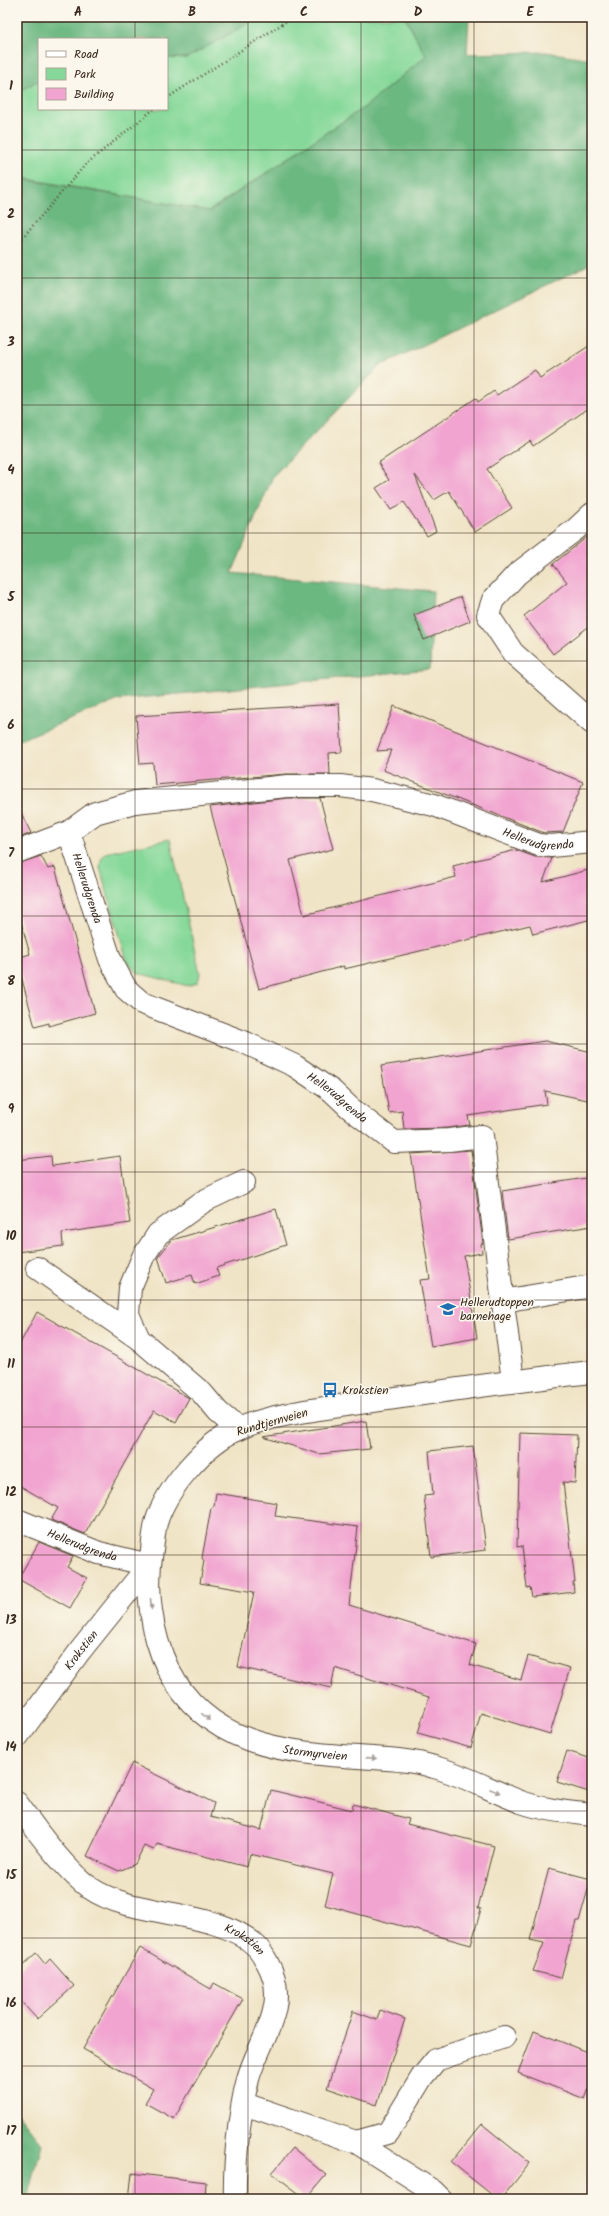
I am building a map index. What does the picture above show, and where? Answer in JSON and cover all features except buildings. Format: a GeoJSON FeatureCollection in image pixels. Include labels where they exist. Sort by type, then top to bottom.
{"type":"FeatureCollection","features":[{"type":"Feature","properties":{"kind":"street"},"geometry":{"type":"LineString","coordinates":[[592,514],[576,529],[517,574],[493,600],[488,615],[513,653],[592,723]]}},
{"type":"Feature","properties":{"kind":"street","name":"Hellerudgrenda"},"geometry":{"type":"LineString","coordinates":[[17,852],[68,832],[95,814],[135,802],[286,786],[340,786],[372,790],[434,805],[539,845],[551,846],[592,842]]}},
{"type":"Feature","properties":{"kind":"street","name":"Hellerudgrenda"},"geometry":{"type":"LineString","coordinates":[[68,832],[110,959],[126,990],[142,1003],[246,1043],[295,1066],[332,1091],[350,1108],[394,1142],[449,1140],[482,1136],[512,1381]]}},
{"type":"Feature","properties":{"kind":"street"},"geometry":{"type":"LineString","coordinates":[[139,1339],[128,1314],[130,1288],[143,1257],[158,1234],[204,1201],[244,1182]]}},
{"type":"Feature","properties":{"kind":"street"},"geometry":{"type":"LineString","coordinates":[[37,1268],[139,1339],[202,1393],[218,1412],[238,1429]]}},
{"type":"Feature","properties":{"kind":"street"},"geometry":{"type":"LineString","coordinates":[[503,1302],[592,1286]]}},
{"type":"Feature","properties":{"kind":"street","name":"Rundtjernveien"},"geometry":{"type":"LineString","coordinates":[[149,1565],[157,1520],[177,1482],[200,1454],[215,1442],[238,1429],[295,1413],[512,1381],[592,1372]]}},
{"type":"Feature","properties":{"kind":"street","name":"Hellerudgrenda"},"geometry":{"type":"LineString","coordinates":[[17,1520],[80,1547],[110,1557],[149,1565]]}},
{"type":"Feature","properties":{"kind":"street","name":"Krokstien"},"geometry":{"type":"LineString","coordinates":[[17,1737],[80,1651],[149,1565]]}},
{"type":"Feature","properties":{"kind":"street","name":"Stormyrveien"},"geometry":{"type":"LineString","coordinates":[[149,1565],[154,1631],[163,1657],[176,1683],[197,1710],[218,1726],[244,1739],[271,1747],[335,1756],[403,1760],[435,1767],[523,1802],[550,1809],[592,1815]]}},
{"type":"Feature","properties":{"kind":"street","name":"Krokstien"},"geometry":{"type":"LineString","coordinates":[[17,1803],[58,1855],[89,1888],[114,1900],[208,1922],[238,1934],[257,1947],[272,1971],[277,1994],[271,2021],[248,2079],[234,2172],[235,2199]]}},
{"type":"Feature","properties":{"kind":"street"},"geometry":{"type":"LineString","coordinates":[[356,2142],[388,2133],[422,2077],[436,2060],[504,2037]]}},
{"type":"Feature","properties":{"kind":"street"},"geometry":{"type":"LineString","coordinates":[[244,2104],[356,2142],[433,2190],[441,2199]]}},
{"type":"Feature","properties":{"kind":"path"},"geometry":{"type":"LineString","coordinates":[[168,97],[293,17]]}},
{"type":"Feature","properties":{"kind":"path"},"geometry":{"type":"LineString","coordinates":[[17,244],[86,164],[153,110]]}},
{"type":"Feature","properties":{"kind":"green space"},"geometry":{"type":"Polygon","coordinates":[[[17,17],[259,17],[187,58],[168,58],[168,38],[38,38],[38,81],[21,90],[17,118],[17,17]]]}},
{"type":"Feature","properties":{"kind":"green space"},"geometry":{"type":"Polygon","coordinates":[[[259,17],[405,17],[426,56],[366,106],[209,211],[17,177],[17,118],[21,90],[38,81],[38,110],[168,110],[168,58],[187,58],[259,17]]]}},
{"type":"Feature","properties":{"kind":"green space"},"geometry":{"type":"Polygon","coordinates":[[[405,17],[469,17],[467,54],[546,52],[592,59],[592,263],[380,366],[273,476],[232,573],[433,591],[430,669],[119,700],[17,741],[17,178],[210,211],[366,106],[426,56],[405,17]]]}},
{"type":"Feature","properties":{"kind":"green space"},"geometry":{"type":"Polygon","coordinates":[[[170,839],[200,974],[198,982],[188,986],[138,973],[127,961],[100,868],[101,860],[105,853],[170,839]]]}},
{"type":"Feature","properties":{"kind":"green space"},"geometry":{"type":"Polygon","coordinates":[[[17,2113],[42,2144],[28,2199],[17,2199],[17,2113]]]}},
{"type":"Feature","properties":{"kind":"place","name":"Hellerudtoppen barnehage"},"geometry":{"type":"Point","coordinates":[448,1309]}},
{"type":"Feature","properties":{"kind":"place","name":"Krokstien"},"geometry":{"type":"Point","coordinates":[330,1390]}}]}
